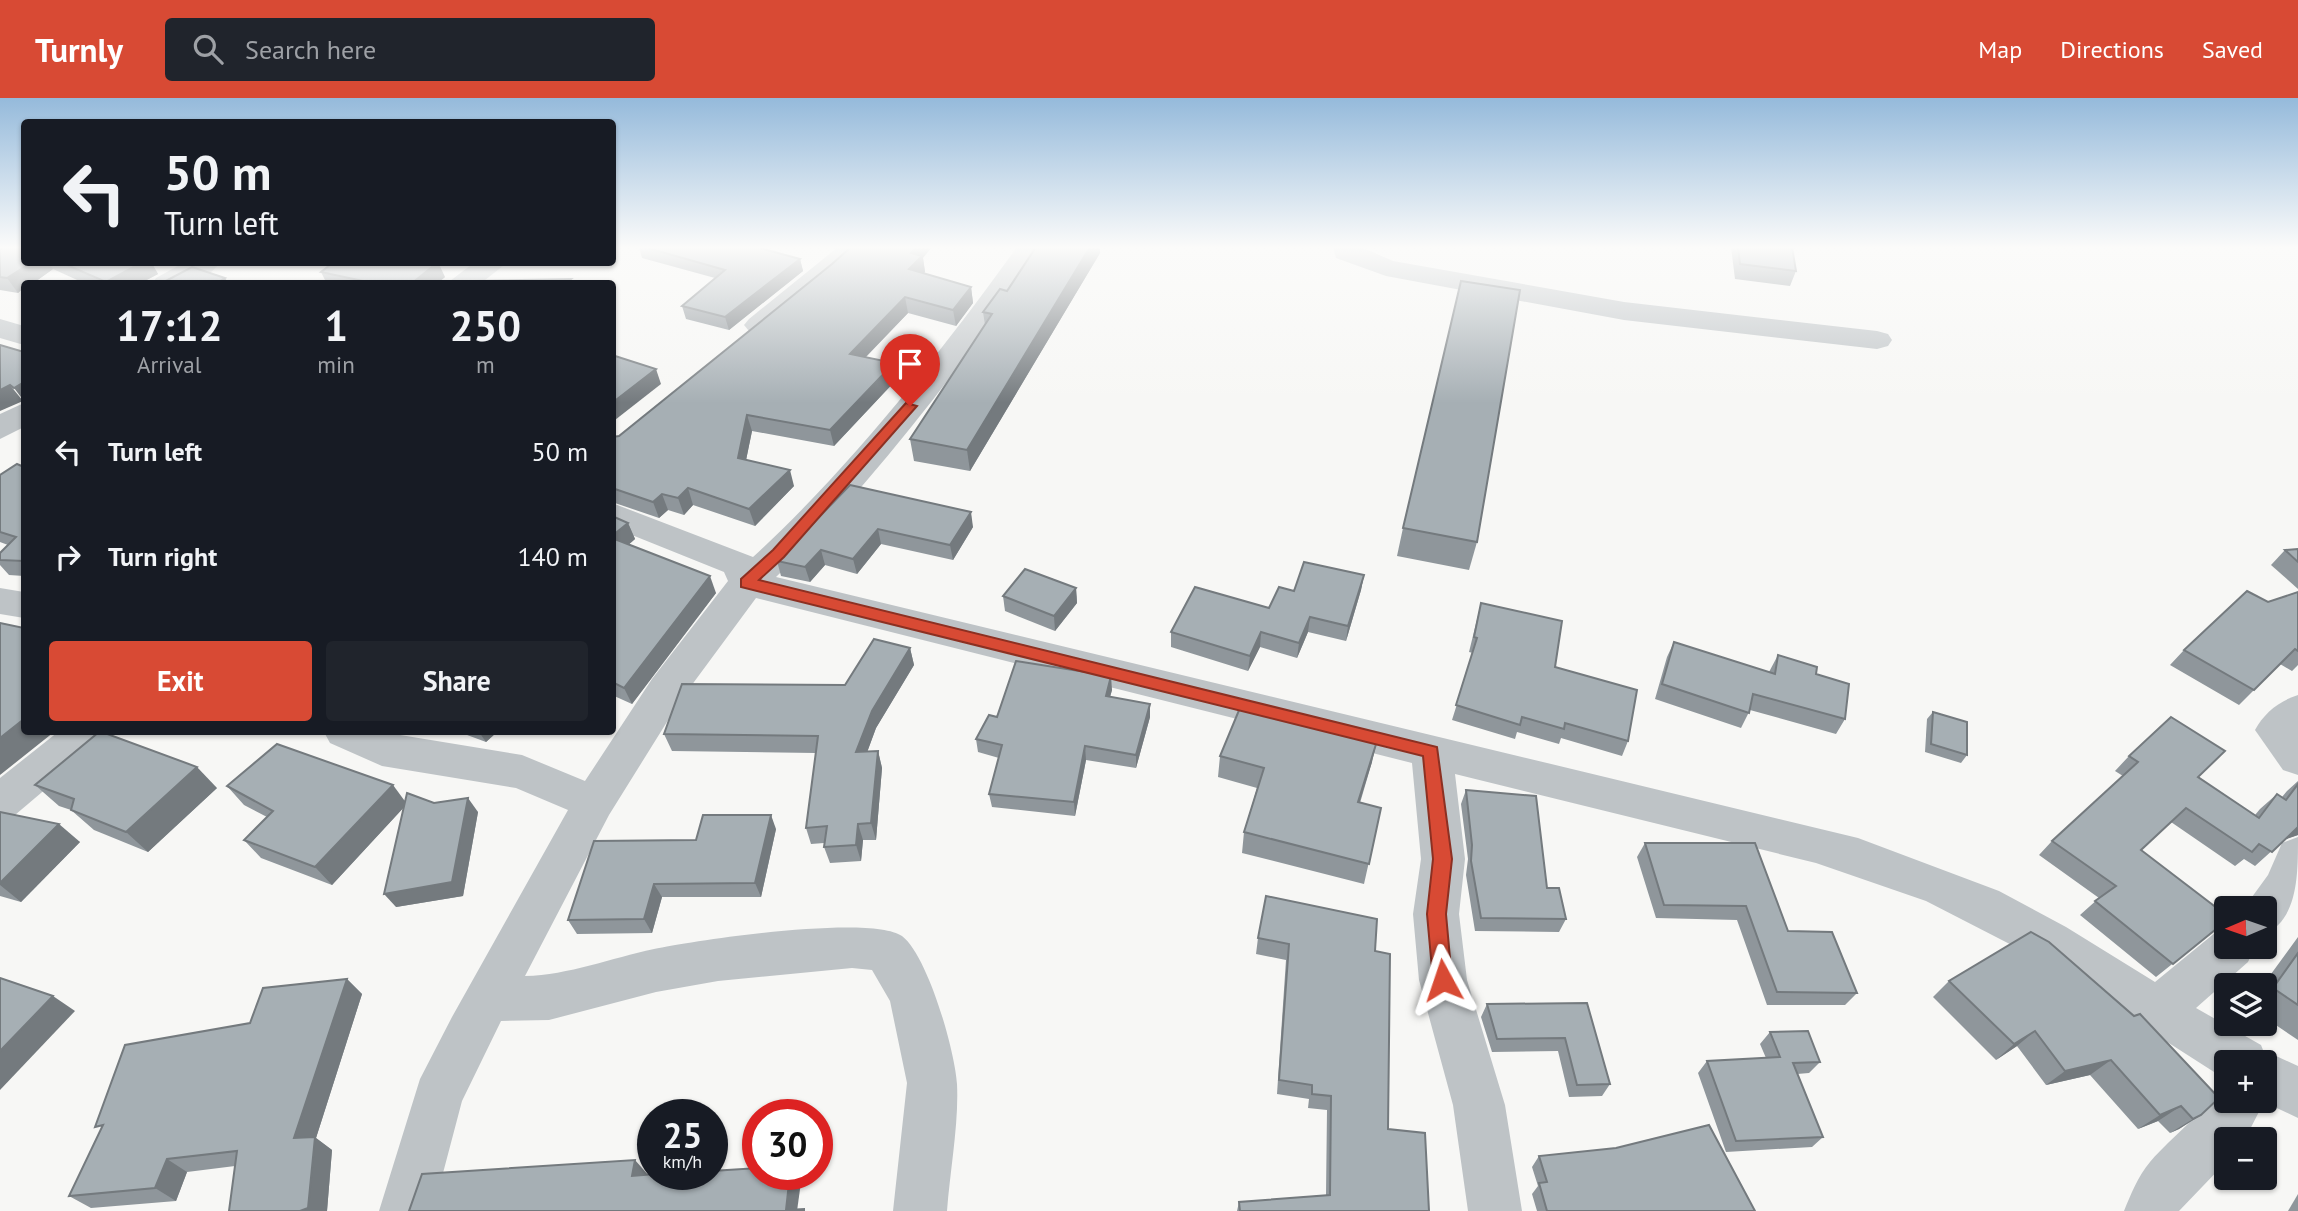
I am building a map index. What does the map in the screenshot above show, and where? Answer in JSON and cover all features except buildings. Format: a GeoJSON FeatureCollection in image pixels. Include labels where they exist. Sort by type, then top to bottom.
{"type":"FeatureCollection","features":[{"type":"Feature","properties":{"kind":"street"},"geometry":{"type":"LineString","coordinates":[[741,340],[791,299]]}},
{"type":"Feature","properties":{"kind":"street"},"geometry":{"type":"LineString","coordinates":[[407,1211],[438,1097],[594,803],[666,690],[754,566],[958,350],[994,299]]}},
{"type":"Feature","properties":{"kind":"street"},"geometry":{"type":"LineString","coordinates":[[1556,299],[1611,309],[1877,340]]}},
{"type":"Feature","properties":{"kind":"street"},"geometry":{"type":"LineString","coordinates":[[0,328],[21,335]]}},
{"type":"Feature","properties":{"kind":"street"},"geometry":{"type":"LineString","coordinates":[[0,429],[21,415]]}},
{"type":"Feature","properties":{"kind":"street"},"geometry":{"type":"LineString","coordinates":[[616,515],[754,566],[1431,751],[1779,834],[1888,864],[1984,906],[2074,957],[2223,1050]]}},
{"type":"Feature","properties":{"kind":"street"},"geometry":{"type":"LineString","coordinates":[[0,600],[21,604]]}},
{"type":"Feature","properties":{"kind":"street"},"geometry":{"type":"LineString","coordinates":[[2298,710],[2275,730],[2298,758]]}},
{"type":"Feature","properties":{"kind":"street"},"geometry":{"type":"LineString","coordinates":[[0,803],[82,735]]}},
{"type":"Feature","properties":{"kind":"street"},"geometry":{"type":"LineString","coordinates":[[350,735],[382,750],[522,772],[594,803]]}},
{"type":"Feature","properties":{"kind":"street"},"geometry":{"type":"LineString","coordinates":[[1431,751],[1443,859],[1436,914],[1443,980],[1479,1105],[1495,1211]]}},
{"type":"Feature","properties":{"kind":"street"},"geometry":{"type":"LineString","coordinates":[[2277,898],[2286,886],[2298,856]]}},
{"type":"Feature","properties":{"kind":"street"},"geometry":{"type":"LineString","coordinates":[[489,999],[548,998],[644,973],[718,960],[852,947],[885,951],[899,969],[914,1001],[932,1083],[920,1211]]}},
{"type":"Feature","properties":{"kind":"street"},"geometry":{"type":"LineString","coordinates":[[2156,1009],[2219,959]]}},
{"type":"Feature","properties":{"kind":"street"},"geometry":{"type":"LineString","coordinates":[[2277,1081],[2298,1093]]}},
{"type":"Feature","properties":{"kind":"street"},"geometry":{"type":"LineString","coordinates":[[2151,1211],[2156,1198],[2172,1176],[2216,1138],[2233,1113]]}},
{"type":"Feature","properties":{"kind":"route"},"geometry":{"type":"LineString","coordinates":[[910,406],[778,554],[747,583],[1431,751],[1443,859],[1436,914],[1443,980]]}}]}
